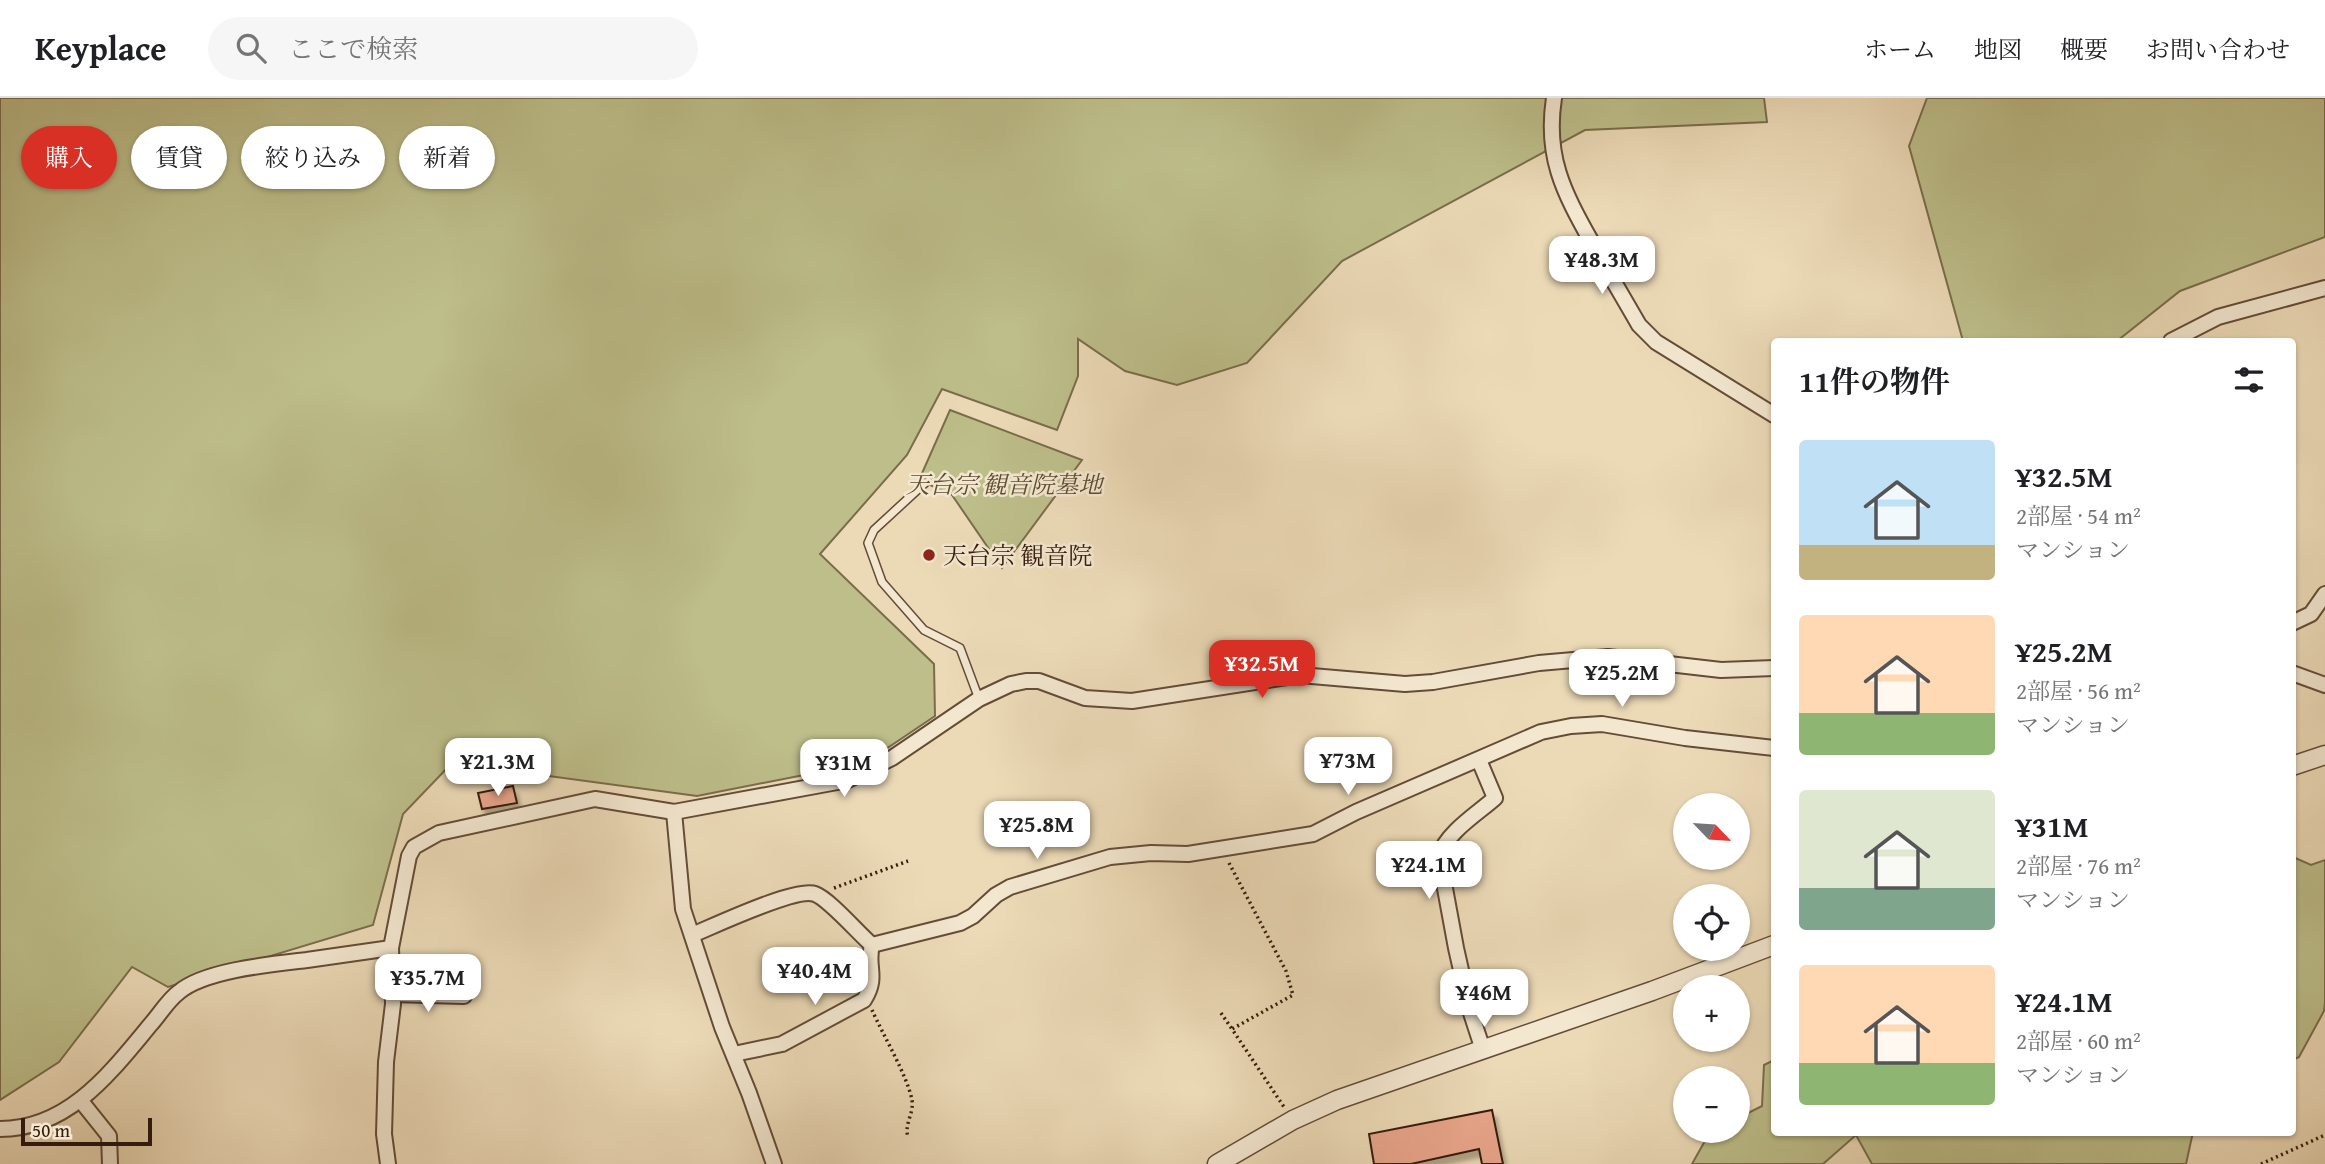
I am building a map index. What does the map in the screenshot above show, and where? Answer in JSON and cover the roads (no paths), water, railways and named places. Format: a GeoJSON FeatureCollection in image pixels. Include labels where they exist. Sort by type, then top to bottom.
{"type":"FeatureCollection","features":[{"type":"Feature","properties":{"kind":"street"},"geometry":{"type":"LineString","coordinates":[[1554,98],[1551,134],[1565,195],[1639,325],[1656,342],[1771,413]]}},
{"type":"Feature","properties":{"kind":"street"},"geometry":{"type":"LineString","coordinates":[[2177,338],[2218,317],[2325,288]]}},
{"type":"Feature","properties":{"kind":"street"},"geometry":{"type":"LineString","coordinates":[[2296,621],[2311,614],[2325,594]]}},
{"type":"Feature","properties":{"kind":"street"},"geometry":{"type":"LineString","coordinates":[[388,1164],[384,1134],[386,1062],[393,994],[391,948],[406,864],[414,847],[439,833],[595,799],[674,812],[848,780],[892,758],[979,699],[1011,684],[1026,681],[1039,681],[1085,698],[1132,701],[1300,675],[1405,684],[1433,682],[1539,663],[1608,657],[1721,670],[1771,668]]}},
{"type":"Feature","properties":{"kind":"street"},"geometry":{"type":"LineString","coordinates":[[2296,674],[2325,685]]}},
{"type":"Feature","properties":{"kind":"street"},"geometry":{"type":"LineString","coordinates":[[872,945],[960,923],[974,916],[996,895],[1010,887],[1110,857],[1151,852],[1188,854],[1312,834],[1356,812],[1541,732],[1602,724],[1685,738],[1771,748]]}},
{"type":"Feature","properties":{"kind":"street"},"geometry":{"type":"LineString","coordinates":[[2296,765],[2325,755]]}},
{"type":"Feature","properties":{"kind":"street"},"geometry":{"type":"LineString","coordinates":[[1479,760],[1495,798],[1449,839],[1439,856],[1467,998],[1483,1050]]}},
{"type":"Feature","properties":{"kind":"street"},"geometry":{"type":"LineString","coordinates":[[674,812],[683,909],[722,1027],[774,1164]]}},
{"type":"Feature","properties":{"kind":"street"},"geometry":{"type":"LineString","coordinates":[[692,935],[784,898],[804,893],[816,894],[872,945]]}},
{"type":"Feature","properties":{"kind":"street"},"geometry":{"type":"LineString","coordinates":[[734,1054],[782,1044],[864,1000],[872,988],[872,945]]}},
{"type":"Feature","properties":{"kind":"street"},"geometry":{"type":"LineString","coordinates":[[1217,1164],[1293,1120],[1337,1100],[1771,947]]}},
{"type":"Feature","properties":{"kind":"street"},"geometry":{"type":"LineString","coordinates":[[0,1129],[19,1129],[63,1112],[81,1101],[107,1076],[179,991],[200,981],[242,968],[391,948]]}},
{"type":"Feature","properties":{"kind":"street"},"geometry":{"type":"LineString","coordinates":[[393,994],[464,996]]}},
{"type":"Feature","properties":{"kind":"street"},"geometry":{"type":"LineString","coordinates":[[81,1101],[109,1136],[110,1164]]}},
{"type":"Feature","properties":{"kind":"lane"},"geometry":{"type":"LineString","coordinates":[[925,482],[874,530],[868,543],[882,582],[924,630],[960,648],[979,699]]}},
{"type":"Feature","properties":{"kind":"place","name":"天台宗 観音院"},"geometry":{"type":"Point","coordinates":[929,555]}},
{"type":"Feature","properties":{"kind":"park label","name":"天台宗 観音院墓地"},"geometry":{"type":"Point","coordinates":[1004,484]}}]}
